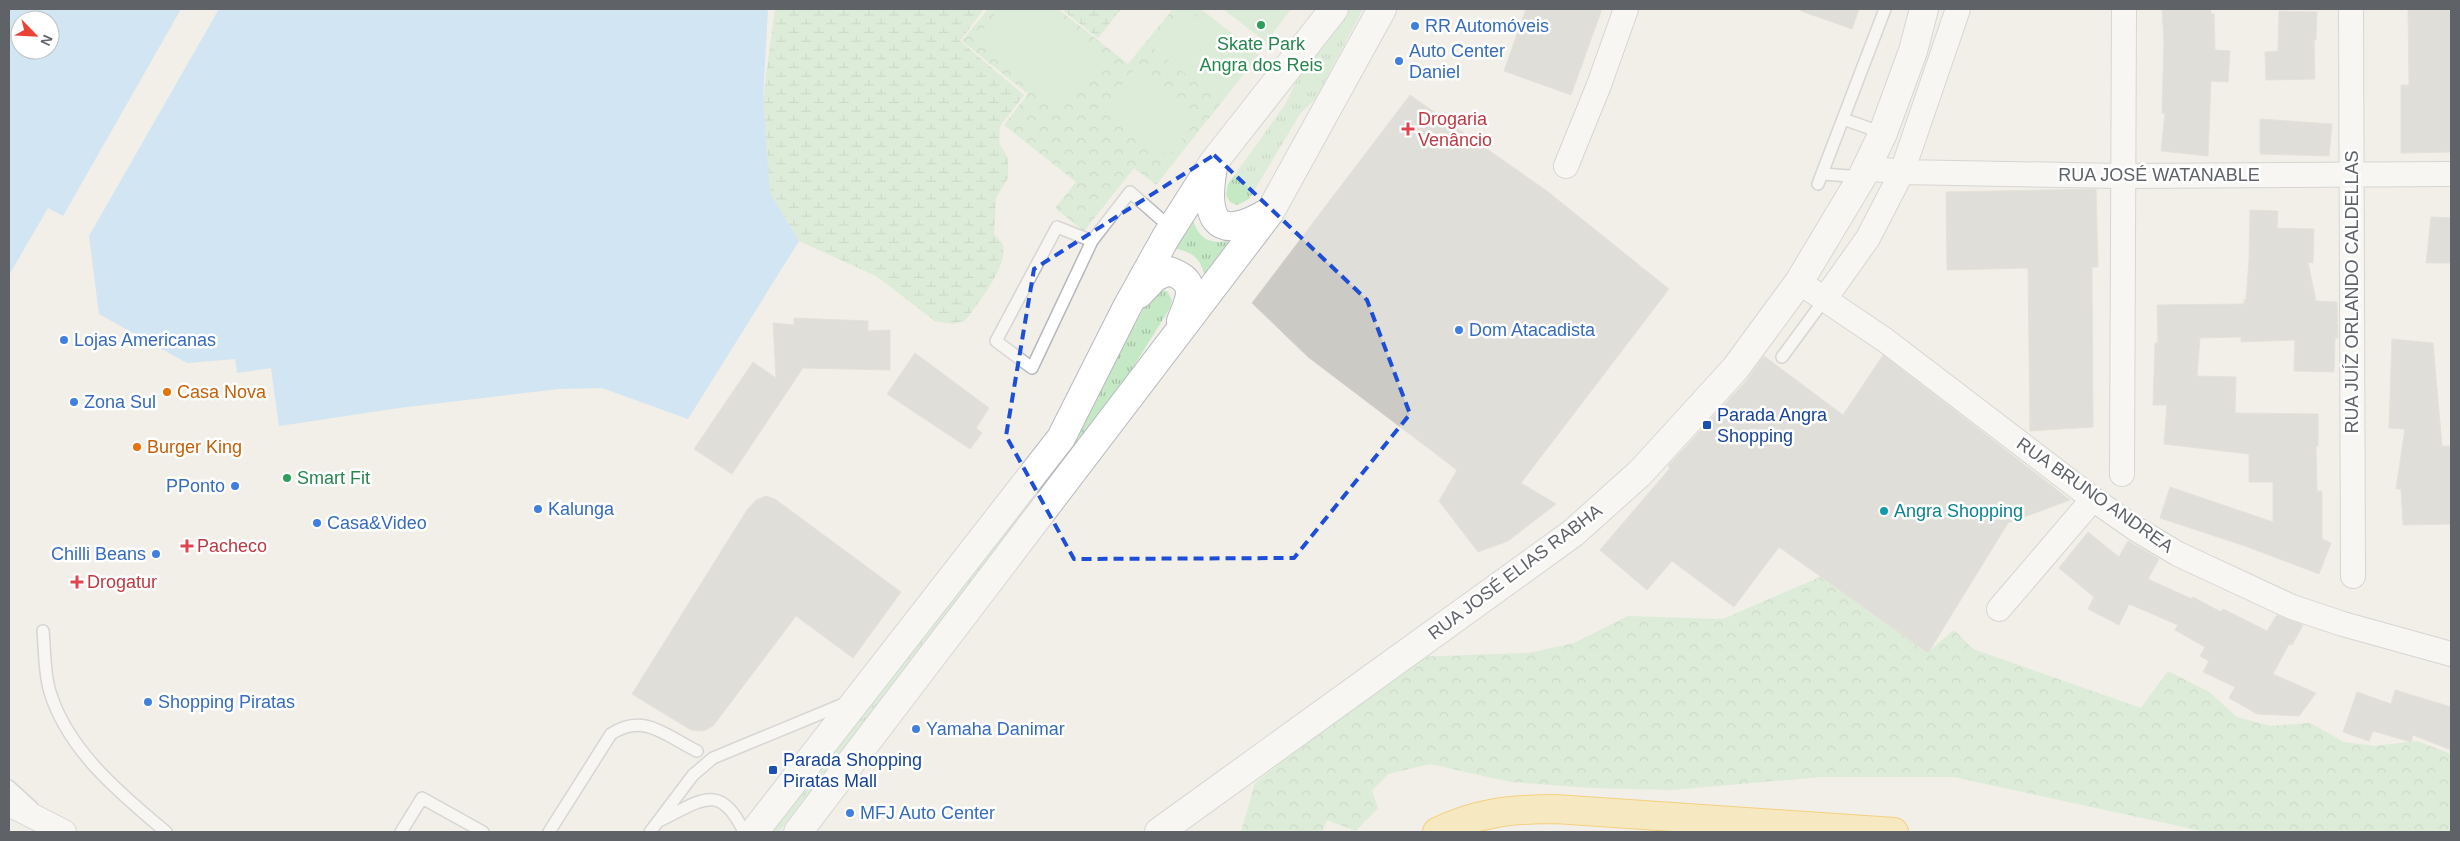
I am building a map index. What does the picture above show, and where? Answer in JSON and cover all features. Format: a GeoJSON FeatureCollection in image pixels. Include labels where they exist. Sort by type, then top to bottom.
{"type":"FeatureCollection","features":[{"type":"Feature","properties":{"kind":"highway"},"geometry":{"type":"LineString","coordinates":[[1436,832],[1460,821],[1514,809],[1555,809],[1894,832]]}},
{"type":"Feature","properties":{"kind":"main road"},"geometry":{"type":"LineString","coordinates":[[754,832],[1061,438],[1127,307],[1171,228],[1213,163],[1334,9]]}},
{"type":"Feature","properties":{"kind":"main road"},"geometry":{"type":"LineString","coordinates":[[798,832],[1270,212],[1382,9]]}},
{"type":"Feature","properties":{"kind":"main road","name":"RUA JOSÉ ELIAS RABHA"},"geometry":{"type":"LineString","coordinates":[[1159,832],[1573,533],[1640,473],[1735,369],[1799,282],[1864,172],[1883,133],[1912,51],[1924,9]]}},
{"type":"Feature","properties":{"kind":"main road"},"geometry":{"type":"LineString","coordinates":[[1213,163],[1209,202],[1212,214],[1219,223],[1232,227],[1244,226],[1270,212]]}},
{"type":"Feature","properties":{"kind":"main road"},"geometry":{"type":"LineString","coordinates":[[1127,307],[1155,277],[1169,271],[1180,275],[1189,284],[1191,298],[1172,340]]}},
{"type":"Feature","properties":{"kind":"street"},"geometry":{"type":"LineString","coordinates":[[1566,166],[1599,85],[1626,9]]}},
{"type":"Feature","properties":{"kind":"street"},"geometry":{"type":"LineString","coordinates":[[1824,300],[1868,238],[1902,172],[1958,9]]}},
{"type":"Feature","properties":{"kind":"street"},"geometry":{"type":"LineString","coordinates":[[2122,474],[2121,176],[2124,9]]}},
{"type":"Feature","properties":{"kind":"street","name":"RUA JUÍZ ORLANDO CALDELLAS"},"geometry":{"type":"LineString","coordinates":[[2351,9],[2353,576]]}},
{"type":"Feature","properties":{"kind":"street","name":"RUA JOSÉ WATANABLE"},"geometry":{"type":"LineString","coordinates":[[1864,172],[2121,176],[2451,174]]}},
{"type":"Feature","properties":{"kind":"street","name":"RUA BRUNO ANDREA"},"geometry":{"type":"LineString","coordinates":[[1799,282],[1885,340],[2093,499],[2136,529],[2178,554],[2292,607],[2343,624],[2451,654]]}},
{"type":"Feature","properties":{"kind":"street"},"geometry":{"type":"LineString","coordinates":[[1999,609],[2093,499]]}},
{"type":"Feature","properties":{"kind":"street"},"geometry":{"type":"LineString","coordinates":[[9,804],[58,829]]}},
{"type":"Feature","properties":{"kind":"lane"},"geometry":{"type":"LineString","coordinates":[[1864,172],[1820,179],[1885,9]]}},
{"type":"Feature","properties":{"kind":"lane"},"geometry":{"type":"LineString","coordinates":[[1843,119],[1883,133]]}},
{"type":"Feature","properties":{"kind":"lane"},"geometry":{"type":"LineString","coordinates":[[1092,241],[1056,227],[996,341],[1032,368],[1092,241],[1130,192],[1171,228]]}},
{"type":"Feature","properties":{"kind":"lane"},"geometry":{"type":"LineString","coordinates":[[1782,357],[1824,300]]}},
{"type":"Feature","properties":{"kind":"lane"},"geometry":{"type":"LineString","coordinates":[[43,631],[50,693],[72,735],[116,790],[166,832]]}},
{"type":"Feature","properties":{"kind":"lane"},"geometry":{"type":"LineString","coordinates":[[650,832],[693,775],[713,758],[859,698]]}},
{"type":"Feature","properties":{"kind":"lane"},"geometry":{"type":"LineString","coordinates":[[550,832],[610,734],[621,727],[634,724],[647,725],[697,751]]}},
{"type":"Feature","properties":{"kind":"lane"},"geometry":{"type":"LineString","coordinates":[[9,786],[58,829]]}},
{"type":"Feature","properties":{"kind":"lane"},"geometry":{"type":"LineString","coordinates":[[401,832],[422,798],[483,832]]}},
{"type":"Feature","properties":{"kind":"lane"},"geometry":{"type":"LineString","coordinates":[[658,822],[691,805],[715,800],[724,802],[734,812],[744,832]]}},
{"type":"Feature","properties":{"kind":"highlighted area"},"geometry":{"type":"Polygon","coordinates":[[[1214,155],[1367,300],[1410,414],[1294,558],[1074,559],[1006,436],[1034,269],[1214,155]]]}},
{"type":"Feature","properties":{"kind":"green space"},"geometry":{"type":"Polygon","coordinates":[[[775,9],[984,9],[960,41],[1024,95],[1000,126],[999,143],[1008,158],[1008,178],[996,198],[994,234],[1002,243],[1002,262],[991,284],[965,321],[952,324],[935,321],[876,276],[799,241],[770,193],[763,98],[775,9]]]}},
{"type":"Feature","properties":{"kind":"green space"},"geometry":{"type":"Polygon","coordinates":[[[988,9],[1058,9],[1128,64],[1173,9],[1201,9],[1259,55],[1156,185],[1134,168],[1084,231],[1055,208],[1076,182],[1004,125],[1028,94],[962,41],[988,9]]]}},
{"type":"Feature","properties":{"kind":"green space"},"geometry":{"type":"Polygon","coordinates":[[[999,9],[1043,9],[1103,57],[1062,108],[976,39],[999,9]]]}},
{"type":"Feature","properties":{"kind":"green space"},"geometry":{"type":"Polygon","coordinates":[[[1061,9],[1121,9],[1098,38],[1061,9]]]}},
{"type":"Feature","properties":{"kind":"green space"},"geometry":{"type":"Polygon","coordinates":[[[1184,9],[1187,9],[1248,57],[1216,98],[1153,48],[1184,9]]]}},
{"type":"Feature","properties":{"kind":"green space","name":"Skate Park Angra dos Reis"},"geometry":{"type":"Polygon","coordinates":[[[1223,9],[1291,9],[1266,42],[1223,9]]]}},
{"type":"Feature","properties":{"kind":"green space"},"geometry":{"type":"Polygon","coordinates":[[[1344,9],[1363,9],[1316,98],[1300,114],[1249,199],[1237,205],[1230,202],[1226,195],[1228,184],[1285,105],[1307,59],[1344,9]]]}},
{"type":"Feature","properties":{"kind":"green space"},"geometry":{"type":"Polygon","coordinates":[[[1137,66],[1200,116],[1169,156],[1105,106],[1137,66]]]}},
{"type":"Feature","properties":{"kind":"green space"},"geometry":{"type":"Polygon","coordinates":[[[1193,219],[1199,232],[1208,240],[1220,242],[1234,239],[1205,278],[1199,262],[1193,255],[1177,249],[1165,254],[1193,219]]]}},
{"type":"Feature","properties":{"kind":"green space"},"geometry":{"type":"Polygon","coordinates":[[[1159,290],[1167,291],[1172,300],[1170,308],[1107,409],[779,832],[769,832],[1093,401],[1151,295],[1159,290]]]}},
{"type":"Feature","properties":{"kind":"green space"},"geometry":{"type":"Polygon","coordinates":[[[1820,577],[1928,652],[1954,630],[1973,649],[2141,708],[2168,671],[2209,692],[2237,717],[2271,726],[2310,723],[2344,742],[2375,746],[2417,741],[2451,754],[2451,832],[2206,832],[1954,777],[1821,777],[1672,790],[1593,788],[1511,782],[1430,764],[1388,774],[1372,791],[1378,808],[1356,831],[1327,820],[1322,832],[1241,832],[1255,783],[1414,657],[1529,653],[1574,643],[1628,616],[1723,619],[1820,577]]]}},
{"type":"Feature","properties":{"kind":"water"},"geometry":{"type":"Polygon","coordinates":[[[9,9],[181,9],[63,216],[48,208],[9,275],[9,9]]]}},
{"type":"Feature","properties":{"kind":"water"},"geometry":{"type":"Polygon","coordinates":[[[219,9],[768,9],[763,98],[770,193],[799,241],[688,419],[602,388],[558,389],[399,408],[279,426],[271,368],[237,373],[235,359],[187,363],[99,314],[89,236],[219,9]]]}},
{"type":"Feature","properties":{"kind":"building"},"geometry":{"type":"Polygon","coordinates":[[[1526,9],[1602,9],[1571,95],[1504,71],[1526,9]]]}},
{"type":"Feature","properties":{"kind":"building"},"geometry":{"type":"Polygon","coordinates":[[[1801,9],[1859,9],[1852,29],[1801,11],[1801,9]]]}},
{"type":"Feature","properties":{"kind":"building"},"geometry":{"type":"Polygon","coordinates":[[[2162,9],[2211,9],[2211,14],[2214,14],[2215,50],[2230,51],[2228,82],[2211,81],[2208,156],[2161,151],[2165,114],[2162,113],[2164,41],[2162,9]]]}},
{"type":"Feature","properties":{"kind":"building"},"geometry":{"type":"Polygon","coordinates":[[[2408,9],[2451,9],[2451,152],[2401,153],[2401,85],[2409,85],[2408,9]]]}},
{"type":"Feature","properties":{"kind":"building"},"geometry":{"type":"Polygon","coordinates":[[[2279,11],[2317,12],[2316,40],[2314,40],[2315,79],[2266,80],[2265,52],[2278,51],[2279,11]]]}},
{"type":"Feature","properties":{"kind":"building","name":"Dom Atacadista"},"geometry":{"type":"Polygon","coordinates":[[[1410,95],[1547,191],[1669,289],[1521,483],[1556,504],[1508,541],[1478,552],[1439,501],[1457,470],[1308,357],[1252,303],[1410,95]]]}},
{"type":"Feature","properties":{"kind":"building"},"geometry":{"type":"Polygon","coordinates":[[[2260,119],[2332,124],[2329,156],[2260,154],[2260,119]]]}},
{"type":"Feature","properties":{"kind":"building"},"geometry":{"type":"Polygon","coordinates":[[[2096,189],[2098,267],[2092,267],[2093,427],[2030,431],[2028,268],[1947,270],[1946,192],[2096,189]]]}},
{"type":"Feature","properties":{"kind":"building"},"geometry":{"type":"Polygon","coordinates":[[[2250,210],[2278,211],[2277,228],[2314,229],[2313,263],[2308,262],[2316,301],[2337,302],[2338,338],[2335,338],[2334,372],[2294,371],[2295,340],[2241,342],[2241,337],[2200,338],[2197,376],[2236,377],[2235,413],[2318,414],[2318,446],[2316,446],[2317,491],[2322,491],[2322,539],[2331,543],[2319,574],[2245,546],[2160,518],[2170,487],[2273,522],[2273,482],[2249,482],[2249,454],[2164,444],[2167,405],[2153,405],[2155,343],[2158,343],[2157,305],[2244,304],[2244,300],[2246,300],[2249,260],[2250,210]]]}},
{"type":"Feature","properties":{"kind":"building"},"geometry":{"type":"Polygon","coordinates":[[[2431,217],[2451,218],[2451,263],[2426,263],[2431,217]]]}},
{"type":"Feature","properties":{"kind":"building"},"geometry":{"type":"Polygon","coordinates":[[[794,318],[868,321],[868,331],[890,330],[890,370],[803,368],[732,474],[694,449],[753,362],[776,378],[773,323],[794,325],[794,318]]]}},
{"type":"Feature","properties":{"kind":"building"},"geometry":{"type":"Polygon","coordinates":[[[2392,339],[2433,343],[2442,446],[2451,446],[2451,524],[2403,525],[2401,489],[2396,489],[2405,429],[2389,428],[2392,339]]]}},
{"type":"Feature","properties":{"kind":"building"},"geometry":{"type":"Polygon","coordinates":[[[915,353],[989,408],[976,428],[982,433],[970,449],[887,394],[915,353]]]}},
{"type":"Feature","properties":{"kind":"building","name":"Angra Shopping"},"geometry":{"type":"Polygon","coordinates":[[[1883,355],[2070,500],[2008,523],[1928,653],[1779,547],[1734,607],[1672,561],[1647,590],[1600,550],[1670,468],[1668,466],[1747,380],[1764,356],[1843,415],[1883,355]]]}},
{"type":"Feature","properties":{"kind":"building"},"geometry":{"type":"Polygon","coordinates":[[[766,496],[775,499],[901,592],[853,658],[796,616],[713,726],[703,731],[691,730],[632,694],[747,510],[756,500],[766,496]]]}},
{"type":"Feature","properties":{"kind":"building"},"geometry":{"type":"Polygon","coordinates":[[[2088,532],[2119,557],[2128,541],[2159,559],[2148,579],[2192,599],[2193,597],[2221,612],[2223,609],[2267,631],[2277,615],[2303,625],[2292,645],[2289,644],[2273,674],[2316,693],[2299,716],[2257,714],[2229,698],[2235,687],[2203,672],[2209,661],[2200,656],[2205,647],[2175,630],[2178,625],[2129,604],[2119,625],[2088,609],[2094,597],[2059,568],[2088,532]]]}},
{"type":"Feature","properties":{"kind":"building"},"geometry":{"type":"Polygon","coordinates":[[[2395,690],[2451,707],[2451,750],[2413,735],[2411,742],[2373,731],[2369,741],[2343,732],[2357,692],[2391,704],[2395,690]]]}},
{"type":"Feature","properties":{"kind":"place","name":"Skate Park Angra dos Reis"},"geometry":{"type":"Point","coordinates":[1261,25]}},
{"type":"Feature","properties":{"kind":"place","name":"RR Automóveis"},"geometry":{"type":"Point","coordinates":[1415,26]}},
{"type":"Feature","properties":{"kind":"place","name":"Auto Center Daniel"},"geometry":{"type":"Point","coordinates":[1399,61]}},
{"type":"Feature","properties":{"kind":"place","name":"Drogaria Venâncio"},"geometry":{"type":"Point","coordinates":[1408,129]}},
{"type":"Feature","properties":{"kind":"place","name":"Dom Atacadista"},"geometry":{"type":"Point","coordinates":[1459,330]}},
{"type":"Feature","properties":{"kind":"place","name":"Lojas Americanas"},"geometry":{"type":"Point","coordinates":[64,340]}},
{"type":"Feature","properties":{"kind":"place","name":"Casa Nova"},"geometry":{"type":"Point","coordinates":[167,392]}},
{"type":"Feature","properties":{"kind":"place","name":"Zona Sul"},"geometry":{"type":"Point","coordinates":[74,402]}},
{"type":"Feature","properties":{"kind":"place","name":"Parada Angra Shopping"},"geometry":{"type":"Point","coordinates":[1707,425]}},
{"type":"Feature","properties":{"kind":"place","name":"Burger King"},"geometry":{"type":"Point","coordinates":[137,447]}},
{"type":"Feature","properties":{"kind":"place","name":"Smart Fit"},"geometry":{"type":"Point","coordinates":[287,478]}},
{"type":"Feature","properties":{"kind":"place","name":"PPonto"},"geometry":{"type":"Point","coordinates":[235,486]}},
{"type":"Feature","properties":{"kind":"place","name":"Kalunga"},"geometry":{"type":"Point","coordinates":[538,509]}},
{"type":"Feature","properties":{"kind":"place","name":"Angra Shopping"},"geometry":{"type":"Point","coordinates":[1884,511]}},
{"type":"Feature","properties":{"kind":"place","name":"Casa&Video"},"geometry":{"type":"Point","coordinates":[317,523]}},
{"type":"Feature","properties":{"kind":"place","name":"Pacheco"},"geometry":{"type":"Point","coordinates":[187,546]}},
{"type":"Feature","properties":{"kind":"place","name":"Chilli Beans"},"geometry":{"type":"Point","coordinates":[156,554]}},
{"type":"Feature","properties":{"kind":"place","name":"Drogatur"},"geometry":{"type":"Point","coordinates":[77,582]}},
{"type":"Feature","properties":{"kind":"place","name":"Shopping Piratas"},"geometry":{"type":"Point","coordinates":[148,702]}},
{"type":"Feature","properties":{"kind":"place","name":"Yamaha Danimar"},"geometry":{"type":"Point","coordinates":[916,729]}},
{"type":"Feature","properties":{"kind":"place","name":"Parada Shopping Piratas Mall"},"geometry":{"type":"Point","coordinates":[773,770]}},
{"type":"Feature","properties":{"kind":"place","name":"MFJ Auto Center"},"geometry":{"type":"Point","coordinates":[850,813]}}]}
